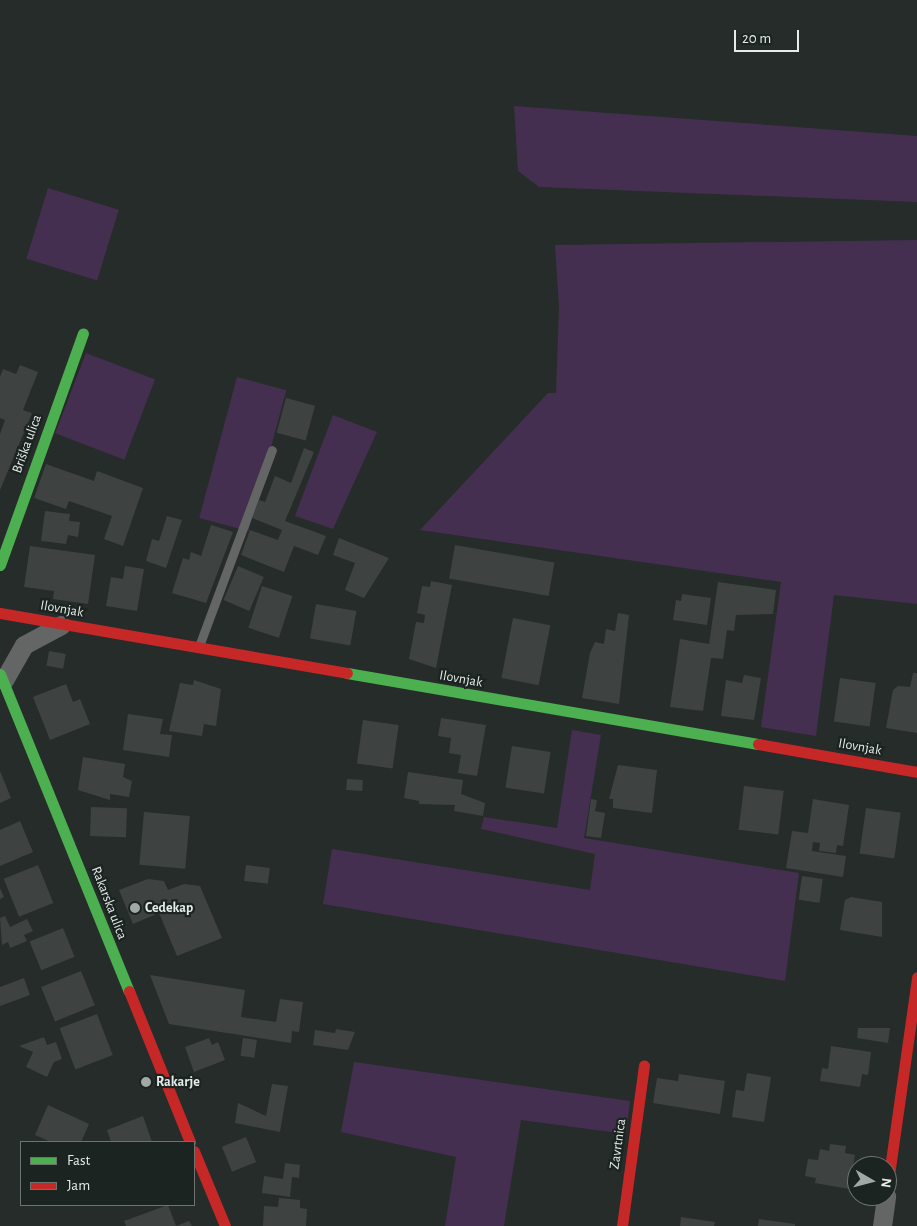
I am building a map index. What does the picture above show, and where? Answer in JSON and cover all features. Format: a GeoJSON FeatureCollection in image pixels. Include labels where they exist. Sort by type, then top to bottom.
{"type":"FeatureCollection","features":[{"type":"Feature","properties":{"kind":"street","name":"Briška ulica"},"geometry":{"type":"LineString","coordinates":[[0,565],[83,333]]}},
{"type":"Feature","properties":{"kind":"street","name":"Ilovnjak"},"geometry":{"type":"LineString","coordinates":[[0,613],[198,649],[917,772]]}},
{"type":"Feature","properties":{"kind":"street"},"geometry":{"type":"LineString","coordinates":[[2,677],[24,645],[61,625]]}},
{"type":"Feature","properties":{"kind":"street","name":"Rakarska ulica"},"geometry":{"type":"LineString","coordinates":[[2,677],[190,1141]]}},
{"type":"Feature","properties":{"kind":"street"},"geometry":{"type":"LineString","coordinates":[[892,1156],[917,976]]}},
{"type":"Feature","properties":{"kind":"street","name":"Zavrtnica"},"geometry":{"type":"LineString","coordinates":[[622,1226],[644,1066]]}},
{"type":"Feature","properties":{"kind":"street"},"geometry":{"type":"LineString","coordinates":[[195,1153],[225,1226]]}},
{"type":"Feature","properties":{"kind":"street"},"geometry":{"type":"LineString","coordinates":[[882,1226],[885,1206]]}},
{"type":"Feature","properties":{"kind":"lane"},"geometry":{"type":"LineString","coordinates":[[198,649],[272,450]]}},
{"type":"Feature","properties":{"kind":"shaded area"},"geometry":{"type":"Polygon","coordinates":[[[514,106],[917,136],[917,202],[539,187],[518,171],[514,106]]]}},
{"type":"Feature","properties":{"kind":"shaded area"},"geometry":{"type":"Polygon","coordinates":[[[48,188],[119,210],[97,280],[26,259],[48,188]]]}},
{"type":"Feature","properties":{"kind":"shaded area"},"geometry":{"type":"Polygon","coordinates":[[[917,240],[917,604],[834,595],[816,736],[761,727],[781,582],[420,530],[548,393],[556,393],[559,307],[555,245],[917,240]]]}},
{"type":"Feature","properties":{"kind":"shaded area"},"geometry":{"type":"Polygon","coordinates":[[[86,353],[155,380],[124,460],[55,433],[86,353]]]}},
{"type":"Feature","properties":{"kind":"shaded area"},"geometry":{"type":"Polygon","coordinates":[[[237,377],[286,390],[248,531],[199,518],[237,377]]]}},
{"type":"Feature","properties":{"kind":"shaded area"},"geometry":{"type":"Polygon","coordinates":[[[333,415],[377,432],[333,529],[295,516],[333,415]]]}},
{"type":"Feature","properties":{"kind":"shaded area"},"geometry":{"type":"Polygon","coordinates":[[[572,730],[601,735],[584,838],[799,873],[785,981],[323,904],[332,849],[590,890],[595,854],[481,829],[484,817],[557,828],[572,730]]]}},
{"type":"Feature","properties":{"kind":"shaded area"},"geometry":{"type":"Polygon","coordinates":[[[354,1062],[630,1101],[626,1134],[521,1120],[504,1226],[445,1226],[456,1157],[341,1132],[354,1062]]]}},
{"type":"Feature","properties":{"kind":"building"},"geometry":{"type":"Polygon","coordinates":[[[20,365],[38,372],[23,410],[32,413],[0,490],[0,434],[5,420],[0,418],[0,377],[3,369],[16,374],[20,365]]]}},
{"type":"Feature","properties":{"kind":"building"},"geometry":{"type":"Polygon","coordinates":[[[286,398],[315,406],[306,441],[277,433],[286,398]]]}},
{"type":"Feature","properties":{"kind":"building"},"geometry":{"type":"Polygon","coordinates":[[[304,448],[314,452],[285,521],[326,536],[318,555],[294,546],[284,572],[241,555],[250,530],[278,540],[282,530],[252,518],[259,500],[265,502],[275,476],[291,483],[304,448]]]}},
{"type":"Feature","properties":{"kind":"building"},"geometry":{"type":"Polygon","coordinates":[[[46,464],[94,481],[97,471],[143,488],[123,546],[104,539],[112,516],[69,501],[66,509],[34,498],[46,464]]]}},
{"type":"Feature","properties":{"kind":"building"},"geometry":{"type":"Polygon","coordinates":[[[45,511],[70,514],[69,521],[80,522],[78,537],[68,535],[66,544],[41,541],[45,511]]]}},
{"type":"Feature","properties":{"kind":"building"},"geometry":{"type":"Polygon","coordinates":[[[167,516],[182,520],[166,568],[146,561],[152,539],[159,541],[167,516]]]}},
{"type":"Feature","properties":{"kind":"building"},"geometry":{"type":"Polygon","coordinates":[[[211,525],[233,532],[206,603],[172,593],[183,558],[189,560],[191,552],[201,556],[211,525]]]}},
{"type":"Feature","properties":{"kind":"building"},"geometry":{"type":"Polygon","coordinates":[[[339,538],[389,558],[364,598],[345,590],[355,563],[333,555],[339,538]]]}},
{"type":"Feature","properties":{"kind":"building"},"geometry":{"type":"Polygon","coordinates":[[[455,545],[554,563],[549,596],[449,578],[455,545]]]}},
{"type":"Feature","properties":{"kind":"building"},"geometry":{"type":"Polygon","coordinates":[[[30,546],[95,555],[88,604],[53,599],[54,591],[24,587],[30,546]]]}},
{"type":"Feature","properties":{"kind":"building"},"geometry":{"type":"Polygon","coordinates":[[[125,566],[144,569],[137,611],[106,606],[111,577],[123,579],[125,566]]]}},
{"type":"Feature","properties":{"kind":"building"},"geometry":{"type":"Polygon","coordinates":[[[238,566],[264,577],[249,611],[224,600],[238,566]]]}},
{"type":"Feature","properties":{"kind":"building"},"geometry":{"type":"Polygon","coordinates":[[[431,581],[452,585],[436,668],[409,659],[416,622],[424,623],[425,615],[417,613],[422,586],[430,587],[431,581]]]}},
{"type":"Feature","properties":{"kind":"building"},"geometry":{"type":"Polygon","coordinates":[[[718,582],[776,590],[773,614],[736,615],[734,631],[727,630],[723,659],[711,658],[703,711],[670,707],[680,639],[709,644],[718,582]]]}},
{"type":"Feature","properties":{"kind":"building"},"geometry":{"type":"Polygon","coordinates":[[[262,586],[292,596],[279,638],[248,628],[262,586]]]}},
{"type":"Feature","properties":{"kind":"building"},"geometry":{"type":"Polygon","coordinates":[[[682,594],[711,598],[707,625],[673,620],[676,600],[681,601],[682,594]]]}},
{"type":"Feature","properties":{"kind":"building"},"geometry":{"type":"Polygon","coordinates":[[[316,604],[356,611],[350,646],[310,638],[316,604]]]}},
{"type":"Feature","properties":{"kind":"building"},"geometry":{"type":"Polygon","coordinates":[[[618,613],[629,615],[619,704],[582,698],[590,653],[595,642],[604,644],[606,629],[615,631],[618,613]]]}},
{"type":"Feature","properties":{"kind":"building"},"geometry":{"type":"Polygon","coordinates":[[[513,618],[550,625],[539,685],[501,678],[513,618]]]}},
{"type":"Feature","properties":{"kind":"building"},"geometry":{"type":"Polygon","coordinates":[[[49,651],[66,654],[63,669],[46,666],[49,651]]]}},
{"type":"Feature","properties":{"kind":"building"},"geometry":{"type":"Polygon","coordinates":[[[913,673],[917,673],[917,733],[886,728],[893,690],[898,686],[910,687],[913,673]]]}},
{"type":"Feature","properties":{"kind":"building"},"geometry":{"type":"Polygon","coordinates":[[[744,675],[761,678],[754,720],[721,716],[726,680],[742,683],[744,675]]]}},
{"type":"Feature","properties":{"kind":"building"},"geometry":{"type":"Polygon","coordinates":[[[840,678],[876,683],[870,727],[834,722],[840,678]]]}},
{"type":"Feature","properties":{"kind":"building"},"geometry":{"type":"Polygon","coordinates":[[[194,680],[221,689],[216,726],[204,724],[202,736],[169,731],[180,683],[193,685],[194,680]]]}},
{"type":"Feature","properties":{"kind":"building"},"geometry":{"type":"Polygon","coordinates":[[[66,684],[73,702],[80,699],[90,724],[50,740],[33,697],[66,684]]]}},
{"type":"Feature","properties":{"kind":"building"},"geometry":{"type":"Polygon","coordinates":[[[128,714],[163,719],[160,734],[172,735],[169,757],[123,750],[128,714]]]}},
{"type":"Feature","properties":{"kind":"building"},"geometry":{"type":"Polygon","coordinates":[[[441,718],[486,725],[477,776],[458,773],[461,755],[449,753],[451,738],[438,736],[441,718]]]}},
{"type":"Feature","properties":{"kind":"building"},"geometry":{"type":"Polygon","coordinates":[[[363,720],[399,725],[393,769],[357,764],[363,720]]]}},
{"type":"Feature","properties":{"kind":"building"},"geometry":{"type":"Polygon","coordinates":[[[512,746],[551,752],[544,794],[505,787],[512,746]]]}},
{"type":"Feature","properties":{"kind":"building"},"geometry":{"type":"Polygon","coordinates":[[[83,757],[125,764],[123,777],[132,781],[129,797],[110,794],[110,800],[78,790],[83,757]]]}},
{"type":"Feature","properties":{"kind":"building"},"geometry":{"type":"Polygon","coordinates":[[[618,765],[657,770],[652,813],[613,808],[613,799],[609,799],[618,765]]]}},
{"type":"Feature","properties":{"kind":"building"},"geometry":{"type":"Polygon","coordinates":[[[0,771],[11,798],[0,803],[0,771]]]}},
{"type":"Feature","properties":{"kind":"building"},"geometry":{"type":"Polygon","coordinates":[[[408,772],[463,780],[461,794],[485,803],[483,816],[454,811],[455,805],[419,804],[419,801],[404,798],[408,772]]]}},
{"type":"Feature","properties":{"kind":"building"},"geometry":{"type":"Polygon","coordinates":[[[347,779],[363,780],[362,791],[346,790],[347,779]]]}},
{"type":"Feature","properties":{"kind":"building"},"geometry":{"type":"Polygon","coordinates":[[[744,786],[784,791],[778,835],[739,830],[744,786]]]}},
{"type":"Feature","properties":{"kind":"building"},"geometry":{"type":"Polygon","coordinates":[[[591,799],[597,800],[595,811],[605,813],[601,838],[586,836],[591,799]]]}},
{"type":"Feature","properties":{"kind":"building"},"geometry":{"type":"Polygon","coordinates":[[[813,799],[849,805],[843,846],[837,845],[836,853],[819,851],[820,843],[813,842],[812,851],[846,856],[843,877],[786,868],[792,831],[808,833],[813,799]]]}},
{"type":"Feature","properties":{"kind":"building"},"geometry":{"type":"Polygon","coordinates":[[[91,807],[127,808],[126,837],[90,836],[91,807]]]}},
{"type":"Feature","properties":{"kind":"building"},"geometry":{"type":"Polygon","coordinates":[[[866,808],[901,813],[894,858],[860,854],[866,808]]]}},
{"type":"Feature","properties":{"kind":"building"},"geometry":{"type":"Polygon","coordinates":[[[144,812],[190,816],[185,869],[139,865],[144,812]]]}},
{"type":"Feature","properties":{"kind":"building"},"geometry":{"type":"Polygon","coordinates":[[[20,821],[33,852],[0,866],[0,830],[20,821]]]}},
{"type":"Feature","properties":{"kind":"building"},"geometry":{"type":"Polygon","coordinates":[[[38,865],[53,903],[19,917],[4,879],[38,865]]]}},
{"type":"Feature","properties":{"kind":"building"},"geometry":{"type":"Polygon","coordinates":[[[246,865],[270,868],[268,884],[244,881],[246,865]]]}},
{"type":"Feature","properties":{"kind":"building"},"geometry":{"type":"Polygon","coordinates":[[[802,876],[823,879],[819,903],[799,900],[802,876]]]}},
{"type":"Feature","properties":{"kind":"building"},"geometry":{"type":"Polygon","coordinates":[[[148,879],[164,881],[168,890],[184,884],[200,886],[222,938],[177,956],[159,913],[133,924],[119,890],[148,879]]]}},
{"type":"Feature","properties":{"kind":"building"},"geometry":{"type":"Polygon","coordinates":[[[0,888],[4,897],[0,899],[0,888]]]}},
{"type":"Feature","properties":{"kind":"building"},"geometry":{"type":"Polygon","coordinates":[[[851,897],[882,902],[882,937],[840,930],[845,900],[851,897]]]}},
{"type":"Feature","properties":{"kind":"building"},"geometry":{"type":"Polygon","coordinates":[[[5,916],[10,927],[27,919],[33,931],[24,935],[27,941],[10,948],[8,942],[2,945],[0,918],[5,916]]]}},
{"type":"Feature","properties":{"kind":"building"},"geometry":{"type":"Polygon","coordinates":[[[63,928],[75,957],[41,970],[30,941],[63,928]]]}},
{"type":"Feature","properties":{"kind":"building"},"geometry":{"type":"Polygon","coordinates":[[[81,971],[95,1005],[55,1021],[41,987],[81,971]]]}},
{"type":"Feature","properties":{"kind":"building"},"geometry":{"type":"Polygon","coordinates":[[[150,975],[245,990],[241,1017],[276,1022],[280,999],[303,1002],[299,1032],[292,1031],[291,1043],[169,1024],[150,975]]]}},
{"type":"Feature","properties":{"kind":"building"},"geometry":{"type":"Polygon","coordinates":[[[24,978],[30,995],[0,1006],[0,987],[24,978]]]}},
{"type":"Feature","properties":{"kind":"building"},"geometry":{"type":"Polygon","coordinates":[[[97,1014],[113,1055],[75,1069],[60,1028],[97,1014]]]}},
{"type":"Feature","properties":{"kind":"building"},"geometry":{"type":"Polygon","coordinates":[[[858,1028],[890,1028],[888,1043],[857,1038],[858,1028]]]}},
{"type":"Feature","properties":{"kind":"building"},"geometry":{"type":"Polygon","coordinates":[[[336,1029],[355,1032],[348,1050],[313,1045],[315,1030],[335,1033],[336,1029]]]}},
{"type":"Feature","properties":{"kind":"building"},"geometry":{"type":"Polygon","coordinates":[[[44,1037],[47,1045],[56,1042],[62,1059],[54,1062],[47,1077],[26,1067],[33,1052],[19,1046],[44,1037]]]}},
{"type":"Feature","properties":{"kind":"building"},"geometry":{"type":"Polygon","coordinates":[[[209,1038],[212,1045],[218,1042],[225,1060],[194,1072],[185,1047],[209,1038]]]}},
{"type":"Feature","properties":{"kind":"building"},"geometry":{"type":"Polygon","coordinates":[[[243,1038],[257,1040],[254,1058],[240,1056],[243,1038]]]}},
{"type":"Feature","properties":{"kind":"building"},"geometry":{"type":"Polygon","coordinates":[[[831,1046],[871,1052],[868,1075],[862,1074],[860,1087],[820,1081],[822,1068],[828,1069],[831,1046]]]}},
{"type":"Feature","properties":{"kind":"building"},"geometry":{"type":"Polygon","coordinates":[[[747,1073],[771,1077],[764,1122],[732,1117],[736,1090],[744,1091],[747,1073]]]}},
{"type":"Feature","properties":{"kind":"building"},"geometry":{"type":"Polygon","coordinates":[[[679,1074],[725,1081],[720,1114],[653,1103],[657,1078],[678,1081],[679,1074]]]}},
{"type":"Feature","properties":{"kind":"building"},"geometry":{"type":"Polygon","coordinates":[[[272,1084],[288,1086],[280,1132],[235,1123],[238,1103],[266,1116],[272,1084]]]}},
{"type":"Feature","properties":{"kind":"building"},"geometry":{"type":"Polygon","coordinates":[[[48,1105],[89,1124],[81,1141],[49,1141],[35,1135],[48,1105]]]}},
{"type":"Feature","properties":{"kind":"building"},"geometry":{"type":"Polygon","coordinates":[[[143,1116],[152,1141],[111,1141],[107,1130],[143,1116]]]}},
{"type":"Feature","properties":{"kind":"building"},"geometry":{"type":"Polygon","coordinates":[[[246,1137],[256,1162],[232,1172],[222,1147],[246,1137]]]}},
{"type":"Feature","properties":{"kind":"building"},"geometry":{"type":"Polygon","coordinates":[[[830,1144],[846,1146],[845,1153],[855,1155],[847,1156],[847,1189],[815,1183],[816,1178],[805,1176],[808,1159],[818,1160],[820,1149],[829,1151],[830,1144]]]}},
{"type":"Feature","properties":{"kind":"building"},"geometry":{"type":"Polygon","coordinates":[[[285,1163],[300,1165],[299,1178],[292,1177],[290,1197],[262,1193],[264,1176],[283,1179],[285,1163]]]}},
{"type":"Feature","properties":{"kind":"building"},"geometry":{"type":"Polygon","coordinates":[[[279,1198],[300,1200],[300,1208],[307,1209],[306,1226],[263,1226],[264,1206],[278,1207],[279,1198]]]}},
{"type":"Feature","properties":{"kind":"building"},"geometry":{"type":"Polygon","coordinates":[[[168,1206],[176,1226],[126,1226],[124,1221],[168,1206]]]}},
{"type":"Feature","properties":{"kind":"building"},"geometry":{"type":"Polygon","coordinates":[[[681,1217],[715,1222],[714,1226],[680,1226],[681,1217]]]}},
{"type":"Feature","properties":{"kind":"building"},"geometry":{"type":"Polygon","coordinates":[[[759,1219],[795,1224],[795,1226],[758,1226],[759,1219]]]}},
{"type":"Feature","properties":{"kind":"building"},"geometry":{"type":"Polygon","coordinates":[[[189,1221],[192,1226],[176,1226],[189,1221]]]}},
{"type":"Feature","properties":{"kind":"traffic: fast"},"geometry":{"type":"LineString","coordinates":[[0,565],[83,333]]}},
{"type":"Feature","properties":{"kind":"traffic: fast"},"geometry":{"type":"LineString","coordinates":[[347,673],[758,744]]}},
{"type":"Feature","properties":{"kind":"traffic: fast"},"geometry":{"type":"LineString","coordinates":[[0,674],[129,991]]}},
{"type":"Feature","properties":{"kind":"traffic: jam"},"geometry":{"type":"LineString","coordinates":[[0,613],[347,673]]}},
{"type":"Feature","properties":{"kind":"traffic: jam"},"geometry":{"type":"LineString","coordinates":[[758,744],[917,772]]}},
{"type":"Feature","properties":{"kind":"traffic: jam"},"geometry":{"type":"LineString","coordinates":[[892,1156],[917,977]]}},
{"type":"Feature","properties":{"kind":"traffic: jam"},"geometry":{"type":"LineString","coordinates":[[129,991],[190,1141]]}},
{"type":"Feature","properties":{"kind":"traffic: jam"},"geometry":{"type":"LineString","coordinates":[[622,1226],[644,1066]]}},
{"type":"Feature","properties":{"kind":"traffic: jam"},"geometry":{"type":"LineString","coordinates":[[195,1153],[225,1226]]}},
{"type":"Feature","properties":{"kind":"place","name":"Cedekap"},"geometry":{"type":"Point","coordinates":[135,908]}},
{"type":"Feature","properties":{"kind":"place","name":"Rakarje"},"geometry":{"type":"Point","coordinates":[146,1082]}}]}
